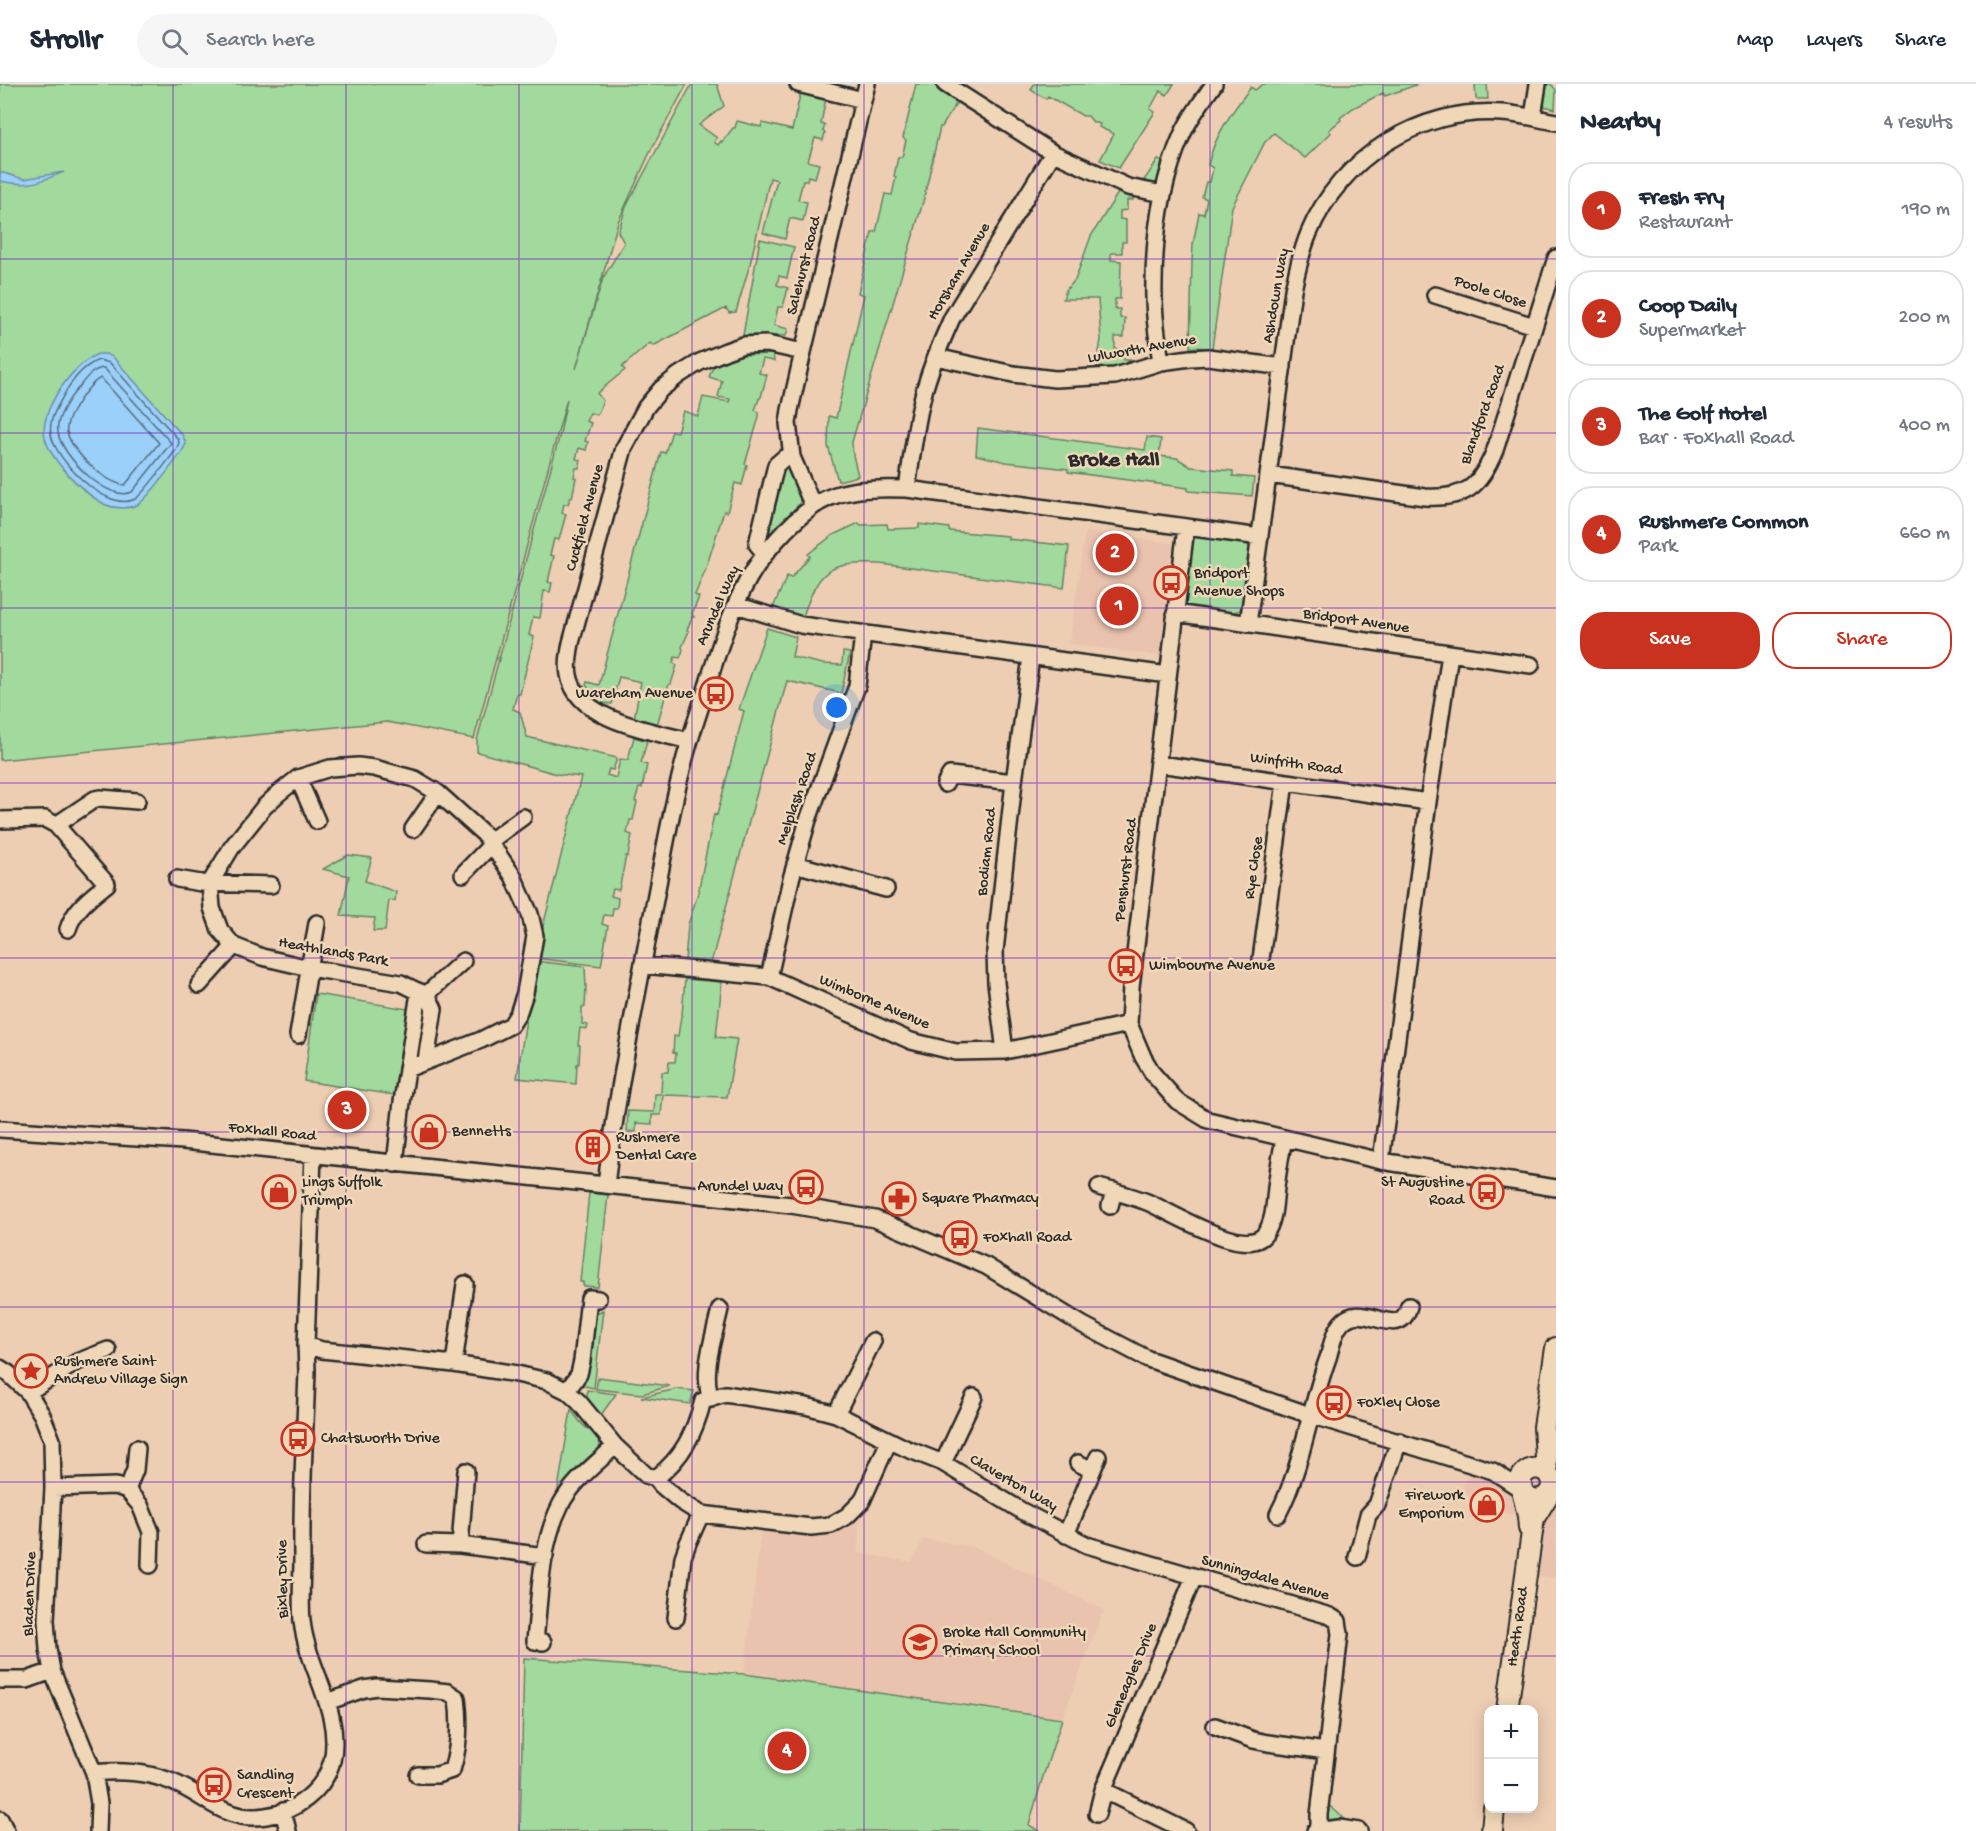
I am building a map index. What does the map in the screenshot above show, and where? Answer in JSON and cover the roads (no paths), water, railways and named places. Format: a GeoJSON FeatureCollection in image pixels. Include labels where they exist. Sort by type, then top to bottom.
{"type":"FeatureCollection","features":[{"type":"Feature","properties":{"kind":"main road"},"geometry":{"type":"LineString","coordinates":[[1540,1484],[1556,1348]]}},
{"type":"Feature","properties":{"kind":"main road","name":"Heath Road"},"geometry":{"type":"LineString","coordinates":[[1508,1705],[1529,1545],[1540,1484]]}},
{"type":"Feature","properties":{"kind":"main road"},"geometry":{"type":"LineString","coordinates":[[1492,1831],[1494,1813]]}},
{"type":"Feature","properties":{"kind":"street"},"geometry":{"type":"LineString","coordinates":[[798,84],[863,100]]}},
{"type":"Feature","properties":{"kind":"street","name":"Salehurst Road"},"geometry":{"type":"LineString","coordinates":[[813,506],[792,457],[788,423],[867,84]]}},
{"type":"Feature","properties":{"kind":"street"},"geometry":{"type":"LineString","coordinates":[[945,84],[1053,153],[1128,187],[1163,194]]}},
{"type":"Feature","properties":{"kind":"street"},"geometry":{"type":"LineString","coordinates":[[1161,362],[1154,298],[1155,257],[1163,194],[1183,134],[1214,84]]}},
{"type":"Feature","properties":{"kind":"street"},"geometry":{"type":"LineString","coordinates":[[1533,117],[1538,84]]}},
{"type":"Feature","properties":{"kind":"street","name":"Ashdown Way"},"geometry":{"type":"LineString","coordinates":[[1248,624],[1293,290],[1299,261],[1309,232],[1324,204],[1347,174],[1372,152],[1409,130],[1436,120],[1479,113],[1502,113],[1556,123]]}},
{"type":"Feature","properties":{"kind":"street","name":"Horsham Avenue"},"geometry":{"type":"LineString","coordinates":[[907,489],[925,388],[952,318],[1053,153]]}},
{"type":"Feature","properties":{"kind":"street","name":"Blandford Road"},"geometry":{"type":"LineString","coordinates":[[1269,475],[1425,497],[1445,498],[1473,486],[1486,470],[1556,258]]}},
{"type":"Feature","properties":{"kind":"street","name":"Poole Close"},"geometry":{"type":"LineString","coordinates":[[1435,295],[1534,326]]}},
{"type":"Feature","properties":{"kind":"street","name":"Cuckfield Avenue"},"geometry":{"type":"LineString","coordinates":[[689,741],[610,718],[579,697],[569,676],[568,660],[573,633],[624,448],[646,407],[662,389],[700,362],[743,345],[767,344],[803,352]]}},
{"type":"Feature","properties":{"kind":"street","name":"Lulworth Avenue"},"geometry":{"type":"LineString","coordinates":[[936,357],[1013,374],[1055,379],[1115,376],[1161,362],[1208,357],[1283,367]]}},
{"type":"Feature","properties":{"kind":"street"},"geometry":{"type":"LineString","coordinates":[[765,554],[757,544],[776,465],[784,458],[792,457]]}},
{"type":"Feature","properties":{"kind":"street","name":"Arundel Way"},"geometry":{"type":"LineString","coordinates":[[606,1185],[664,852],[689,741],[726,628],[748,578],[788,528],[813,506],[851,491],[877,488],[907,489],[1260,537]]}},
{"type":"Feature","properties":{"kind":"street","name":"Penshurst Road"},"geometry":{"type":"LineString","coordinates":[[1186,527],[1131,987],[1129,1024],[1135,1041],[1153,1074],[1177,1101],[1208,1120],[1381,1161],[1556,1188]]}},
{"type":"Feature","properties":{"kind":"street"},"geometry":{"type":"LineString","coordinates":[[736,606],[801,625],[1168,675]]}},
{"type":"Feature","properties":{"kind":"street","name":"Bridport Avenue"},"geometry":{"type":"LineString","coordinates":[[1175,613],[1532,666]]}},
{"type":"Feature","properties":{"kind":"street","name":"Melplash Road"},"geometry":{"type":"LineString","coordinates":[[769,977],[795,864],[808,820],[857,686],[863,634]]}},
{"type":"Feature","properties":{"kind":"street"},"geometry":{"type":"LineString","coordinates":[[1381,1161],[1428,802],[1450,654]]}},
{"type":"Feature","properties":{"kind":"street","name":"Bodiam Road"},"geometry":{"type":"LineString","coordinates":[[1005,1051],[997,994],[995,951],[1031,657]]}},
{"type":"Feature","properties":{"kind":"street","name":"Winfrith Road"},"geometry":{"type":"LineString","coordinates":[[1159,764],[1428,802]]}},
{"type":"Feature","properties":{"kind":"street"},"geometry":{"type":"LineString","coordinates":[[199,985],[234,946],[220,930],[212,908],[210,883],[232,847],[279,792],[298,778],[330,768],[366,767],[415,779],[438,793],[491,843],[513,876],[530,914],[535,936],[525,993],[518,1014],[511,1025],[481,1040],[407,1069]]}},
{"type":"Feature","properties":{"kind":"street"},"geometry":{"type":"LineString","coordinates":[[948,775],[1014,782]]}},
{"type":"Feature","properties":{"kind":"street"},"geometry":{"type":"LineString","coordinates":[[298,778],[317,821]]}},
{"type":"Feature","properties":{"kind":"street","name":"Rye Close"},"geometry":{"type":"LineString","coordinates":[[1261,959],[1285,782]]}},
{"type":"Feature","properties":{"kind":"street"},"geometry":{"type":"LineString","coordinates":[[413,829],[438,793]]}},
{"type":"Feature","properties":{"kind":"street"},"geometry":{"type":"LineString","coordinates":[[56,825],[95,799],[137,801]]}},
{"type":"Feature","properties":{"kind":"street"},"geometry":{"type":"LineString","coordinates":[[463,874],[491,843],[523,817]]}},
{"type":"Feature","properties":{"kind":"street"},"geometry":{"type":"LineString","coordinates":[[0,819],[45,819],[56,825],[107,884],[78,909],[68,929]]}},
{"type":"Feature","properties":{"kind":"street"},"geometry":{"type":"LineString","coordinates":[[795,864],[886,889]]}},
{"type":"Feature","properties":{"kind":"street"},"geometry":{"type":"LineString","coordinates":[[177,879],[210,883],[271,885]]}},
{"type":"Feature","properties":{"kind":"street"},"geometry":{"type":"LineString","coordinates":[[298,1035],[317,922]]}},
{"type":"Feature","properties":{"kind":"street","name":"Heathlands Park"},"geometry":{"type":"LineString","coordinates":[[234,946],[262,957],[309,968],[401,983],[423,993]]}},
{"type":"Feature","properties":{"kind":"street"},"geometry":{"type":"LineString","coordinates":[[395,1164],[407,1069],[423,993],[463,961]]}},
{"type":"Feature","properties":{"kind":"street","name":"Wimborne Avenue"},"geometry":{"type":"LineString","coordinates":[[643,965],[769,977],[911,1041],[956,1052],[1005,1051],[1129,1024]]}},
{"type":"Feature","properties":{"kind":"street"},"geometry":{"type":"LineString","coordinates":[[423,993],[434,1009],[426,1061]]}},
{"type":"Feature","properties":{"kind":"street","name":"Foxhall Road"},"geometry":{"type":"LineString","coordinates":[[0,1129],[183,1141],[791,1205],[875,1219],[986,1266],[1083,1325],[1148,1359],[1311,1415],[1540,1484]]}},
{"type":"Feature","properties":{"kind":"street"},"geometry":{"type":"LineString","coordinates":[[1108,1195],[1147,1202],[1204,1230],[1238,1241],[1255,1241],[1264,1235],[1269,1226],[1284,1139]]}},
{"type":"Feature","properties":{"kind":"street","name":"Bixley Drive"},"geometry":{"type":"LineString","coordinates":[[94,1773],[120,1771],[142,1773],[178,1784],[231,1815],[245,1818],[267,1816],[298,1805],[313,1793],[324,1779],[331,1763],[334,1728],[302,1618],[306,1345],[313,1155]]}},
{"type":"Feature","properties":{"kind":"street"},"geometry":{"type":"LineString","coordinates":[[454,1364],[465,1284]]}},
{"type":"Feature","properties":{"kind":"street"},"geometry":{"type":"LineString","coordinates":[[567,1391],[579,1374],[589,1298],[598,1299]]}},
{"type":"Feature","properties":{"kind":"street"},"geometry":{"type":"LineString","coordinates":[[1278,1514],[1286,1500],[1320,1378],[1338,1328],[1345,1319],[1357,1314],[1393,1323],[1401,1321],[1407,1316],[1410,1306]]}},
{"type":"Feature","properties":{"kind":"street"},"geometry":{"type":"LineString","coordinates":[[656,1478],[671,1466],[689,1441],[703,1401],[711,1399],[707,1389],[708,1365],[720,1309]]}},
{"type":"Feature","properties":{"kind":"street"},"geometry":{"type":"LineString","coordinates":[[836,1414],[873,1341]]}},
{"type":"Feature","properties":{"kind":"street"},"geometry":{"type":"LineString","coordinates":[[306,1345],[322,1350],[454,1364],[547,1381],[567,1391],[579,1402],[615,1446],[646,1475],[656,1478],[680,1501],[701,1514],[811,1527],[831,1525],[847,1516],[861,1501],[889,1441]]}},
{"type":"Feature","properties":{"kind":"street"},"geometry":{"type":"LineString","coordinates":[[28,1392],[77,1362],[108,1350]]}},
{"type":"Feature","properties":{"kind":"street","name":"Bladen Drive"},"geometry":{"type":"LineString","coordinates":[[0,1368],[28,1392],[42,1415],[52,1440],[53,1488],[46,1620],[48,1649],[52,1671],[94,1773],[99,1803],[98,1831]]}},
{"type":"Feature","properties":{"kind":"street","name":"Claverton Way"},"geometry":{"type":"LineString","coordinates":[[711,1399],[725,1394],[806,1406],[836,1414],[889,1441],[943,1463],[1066,1535],[1117,1555]]}},
{"type":"Feature","properties":{"kind":"street","name":"Claverton Way"},"geometry":{"type":"LineString","coordinates":[[943,1463],[974,1397]]}},
{"type":"Feature","properties":{"kind":"street"},"geometry":{"type":"LineString","coordinates":[[1357,1557],[1368,1515],[1377,1505],[1399,1441]]}},
{"type":"Feature","properties":{"kind":"street"},"geometry":{"type":"LineString","coordinates":[[543,1642],[535,1641],[545,1556],[552,1526],[562,1503],[578,1481],[615,1446]]}},
{"type":"Feature","properties":{"kind":"street"},"geometry":{"type":"LineString","coordinates":[[127,1490],[135,1470],[137,1448]]}},
{"type":"Feature","properties":{"kind":"street","name":"Claverton Way"},"geometry":{"type":"LineString","coordinates":[[1066,1535],[1089,1463]]}},
{"type":"Feature","properties":{"kind":"street"},"geometry":{"type":"LineString","coordinates":[[460,1545],[466,1471]]}},
{"type":"Feature","properties":{"kind":"street"},"geometry":{"type":"LineString","coordinates":[[53,1488],[116,1486],[127,1490],[140,1506],[150,1532],[150,1565]]}},
{"type":"Feature","properties":{"kind":"street"},"geometry":{"type":"LineString","coordinates":[[676,1618],[683,1557],[701,1514]]}},
{"type":"Feature","properties":{"kind":"street"},"geometry":{"type":"LineString","coordinates":[[426,1544],[460,1545],[545,1556]]}},
{"type":"Feature","properties":{"kind":"street","name":"Sunningdale Avenue"},"geometry":{"type":"LineString","coordinates":[[1117,1555],[1330,1616],[1338,1621],[1340,1634],[1317,1830]]}},
{"type":"Feature","properties":{"kind":"street","name":"Gleneagles Drive"},"geometry":{"type":"LineString","coordinates":[[1097,1814],[1103,1790],[1194,1577]]}},
{"type":"Feature","properties":{"kind":"street"},"geometry":{"type":"LineString","coordinates":[[0,1680],[27,1680],[52,1671]]}},
{"type":"Feature","properties":{"kind":"street"},"geometry":{"type":"LineString","coordinates":[[327,1702],[364,1689],[377,1687],[448,1692],[457,1698],[459,1709],[456,1757],[452,1770],[437,1775],[418,1775]]}},
{"type":"Feature","properties":{"kind":"street"},"geometry":{"type":"LineString","coordinates":[[1215,1726],[1268,1743],[1326,1750]]}},
{"type":"Feature","properties":{"kind":"street"},"geometry":{"type":"LineString","coordinates":[[1103,1790],[1186,1831]]}},
{"type":"Feature","properties":{"kind":"street"},"geometry":{"type":"LineString","coordinates":[[283,1811],[288,1831]]}},
{"type":"Feature","properties":{"kind":"street"},"geometry":{"type":"LineString","coordinates":[[0,1819],[6,1831]]}},
{"type":"Feature","properties":{"kind":"street"},"geometry":{"type":"LineString","coordinates":[[1317,1830],[1339,1828],[1359,1831]]}},
{"type":"Feature","properties":{"kind":"water"},"geometry":{"type":"Polygon","coordinates":[[[0,172],[24,179],[64,172],[39,181],[19,184],[0,181],[0,172]]]}},
{"type":"Feature","properties":{"kind":"water"},"geometry":{"type":"Polygon","coordinates":[[[98,354],[113,357],[183,436],[186,444],[147,496],[137,505],[130,507],[118,508],[106,505],[88,494],[61,467],[45,438],[44,427],[47,415],[60,389],[79,367],[98,354]]]}},
{"type":"Feature","properties":{"kind":"place","name":"Coop Daily"},"geometry":{"type":"Point","coordinates":[1115,553]}},
{"type":"Feature","properties":{"kind":"place","name":"Bridport Avenue Shops"},"geometry":{"type":"Point","coordinates":[1171,583]}},
{"type":"Feature","properties":{"kind":"place","name":"Fresh Fry"},"geometry":{"type":"Point","coordinates":[1119,606]}},
{"type":"Feature","properties":{"kind":"place","name":"Wareham Avenue"},"geometry":{"type":"Point","coordinates":[716,694]}},
{"type":"Feature","properties":{"kind":"place","name":"Wimbourne Avenue"},"geometry":{"type":"Point","coordinates":[1126,966]}},
{"type":"Feature","properties":{"kind":"place","name":"The Golf Hotel"},"geometry":{"type":"Point","coordinates":[347,1110]}},
{"type":"Feature","properties":{"kind":"place","name":"Bennetts"},"geometry":{"type":"Point","coordinates":[429,1132]}},
{"type":"Feature","properties":{"kind":"place","name":"Rushmere Dental Care"},"geometry":{"type":"Point","coordinates":[593,1147]}},
{"type":"Feature","properties":{"kind":"place","name":"Arundel Way"},"geometry":{"type":"Point","coordinates":[806,1187]}},
{"type":"Feature","properties":{"kind":"place","name":"Lings Suffolk Triumph"},"geometry":{"type":"Point","coordinates":[279,1192]}},
{"type":"Feature","properties":{"kind":"place","name":"St Augustine Road"},"geometry":{"type":"Point","coordinates":[1487,1192]}},
{"type":"Feature","properties":{"kind":"place","name":"Square Pharmacy"},"geometry":{"type":"Point","coordinates":[899,1199]}},
{"type":"Feature","properties":{"kind":"place","name":"Foxhall Road"},"geometry":{"type":"Point","coordinates":[960,1238]}},
{"type":"Feature","properties":{"kind":"place","name":"Rushmere Saint Andrew Village Sign"},"geometry":{"type":"Point","coordinates":[31,1371]}},
{"type":"Feature","properties":{"kind":"place","name":"Foxley Close"},"geometry":{"type":"Point","coordinates":[1334,1403]}},
{"type":"Feature","properties":{"kind":"place","name":"Chatsworth Drive"},"geometry":{"type":"Point","coordinates":[298,1439]}},
{"type":"Feature","properties":{"kind":"place","name":"Firework Emporium"},"geometry":{"type":"Point","coordinates":[1487,1505]}},
{"type":"Feature","properties":{"kind":"place","name":"Broke Hall Community Primary School"},"geometry":{"type":"Point","coordinates":[920,1642]}},
{"type":"Feature","properties":{"kind":"place","name":"Rushmere Common"},"geometry":{"type":"Point","coordinates":[787,1751]}},
{"type":"Feature","properties":{"kind":"place","name":"Sandling Crescent"},"geometry":{"type":"Point","coordinates":[214,1785]}},
{"type":"Feature","properties":{"kind":"district","name":"Broke Hall"},"geometry":{"type":"Point","coordinates":[1114,461]}}]}
